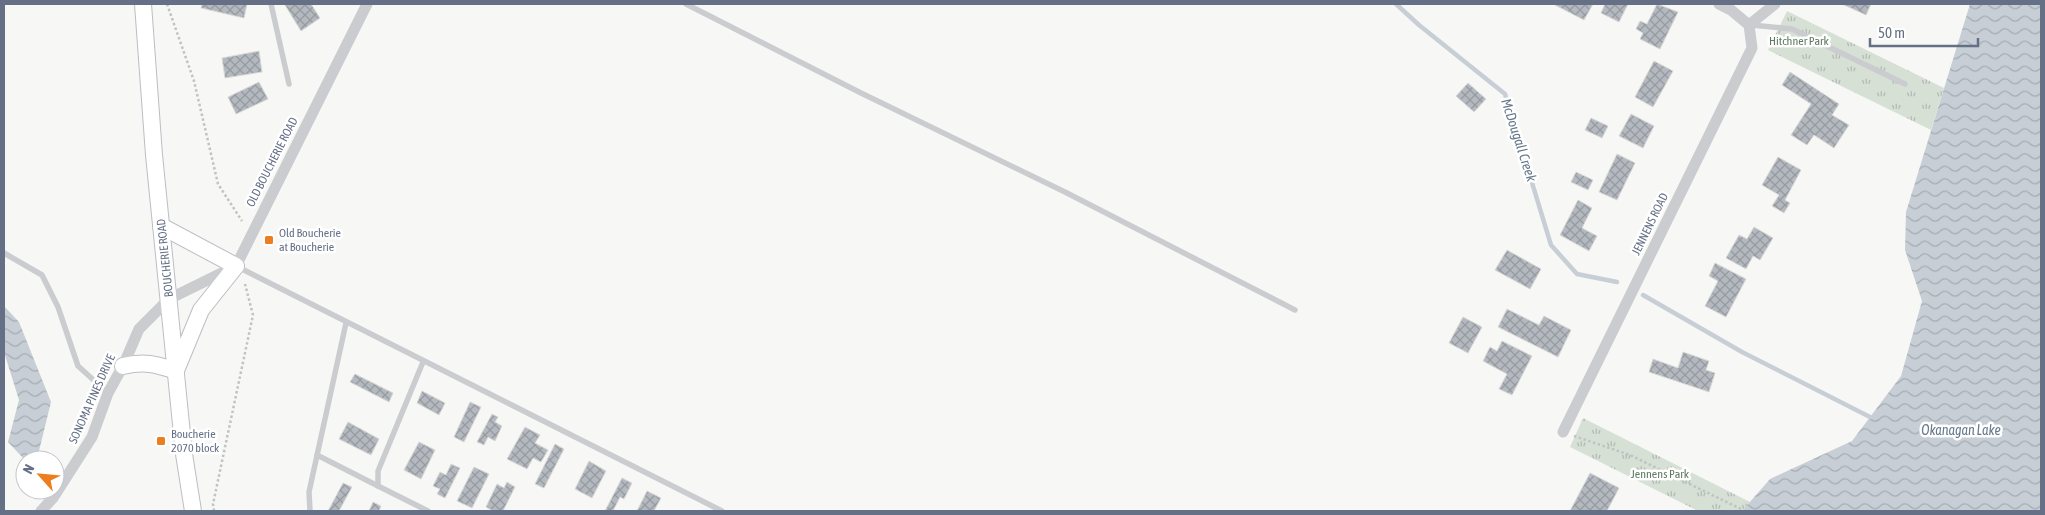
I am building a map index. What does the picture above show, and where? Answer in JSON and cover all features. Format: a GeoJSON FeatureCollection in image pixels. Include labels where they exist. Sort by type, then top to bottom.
{"type":"FeatureCollection","features":[{"type":"Feature","properties":{"kind":"main road","name":"BOUCHERIE ROAD"},"geometry":{"type":"LineString","coordinates":[[143,4],[161,226],[184,454],[193,511]]}},
{"type":"Feature","properties":{"kind":"main road"},"geometry":{"type":"LineString","coordinates":[[123,366],[139,362],[158,364],[176,371],[201,310],[236,266],[161,226]]}},
{"type":"Feature","properties":{"kind":"street","name":"OLD BOUCHERIE ROAD"},"geometry":{"type":"LineString","coordinates":[[236,266],[367,4]]}},
{"type":"Feature","properties":{"kind":"street"},"geometry":{"type":"LineString","coordinates":[[1719,4],[1731,10],[1749,25],[1775,4]]}},
{"type":"Feature","properties":{"kind":"street","name":"JENNENS ROAD"},"geometry":{"type":"LineString","coordinates":[[1563,432],[1752,48],[1749,25]]}},
{"type":"Feature","properties":{"kind":"street"},"geometry":{"type":"LineString","coordinates":[[169,299],[236,266]]}},
{"type":"Feature","properties":{"kind":"street","name":"SONOMA PINES DRIVE"},"geometry":{"type":"LineString","coordinates":[[41,511],[52,498],[92,437],[108,393],[123,366],[139,328],[169,299]]}},
{"type":"Feature","properties":{"kind":"lane"},"geometry":{"type":"LineString","coordinates":[[271,4],[289,84]]}},
{"type":"Feature","properties":{"kind":"lane"},"geometry":{"type":"LineString","coordinates":[[686,4],[861,93],[1065,192],[1295,310]]}},
{"type":"Feature","properties":{"kind":"lane"},"geometry":{"type":"LineString","coordinates":[[1749,25],[1792,29],[1905,84]]}},
{"type":"Feature","properties":{"kind":"lane"},"geometry":{"type":"LineString","coordinates":[[4,253],[42,276],[58,307],[78,366],[108,393]]}},
{"type":"Feature","properties":{"kind":"lane"},"geometry":{"type":"LineString","coordinates":[[236,266],[423,362],[722,511]]}},
{"type":"Feature","properties":{"kind":"lane"},"geometry":{"type":"LineString","coordinates":[[310,511],[309,492],[346,322]]}},
{"type":"Feature","properties":{"kind":"lane"},"geometry":{"type":"LineString","coordinates":[[378,486],[378,471],[423,362]]}},
{"type":"Feature","properties":{"kind":"lane"},"geometry":{"type":"LineString","coordinates":[[317,456],[428,511]]}},
{"type":"Feature","properties":{"kind":"path"},"geometry":{"type":"LineString","coordinates":[[167,4],[194,81],[218,184],[242,221]]}},
{"type":"Feature","properties":{"kind":"path"},"geometry":{"type":"LineString","coordinates":[[214,511],[213,504],[253,315],[245,284]]}},
{"type":"Feature","properties":{"kind":"path"},"geometry":{"type":"LineString","coordinates":[[1563,432],[1630,455],[1743,510]]}},
{"type":"Feature","properties":{"kind":"green space","name":"Hitchner Park"},"geometry":{"type":"Polygon","coordinates":[[[1787,11],[1944,88],[1931,130],[1768,50],[1787,11]]]}},
{"type":"Feature","properties":{"kind":"green space","name":"Jennens Park"},"geometry":{"type":"Polygon","coordinates":[[[1583,418],[1750,502],[1742,511],[1698,511],[1570,447],[1583,418]]]}},
{"type":"Feature","properties":{"kind":"water","name":"Okanagan Lake"},"geometry":{"type":"Polygon","coordinates":[[[1970,4],[2041,4],[2041,511],[1742,511],[1770,479],[1852,441],[1901,376],[1922,301],[1905,250],[1906,212],[1970,4]]]}},
{"type":"Feature","properties":{"kind":"water"},"geometry":{"type":"Polygon","coordinates":[[[4,306],[19,322],[51,402],[39,450],[16,450],[8,442],[19,400],[4,352],[4,306]]]}},
{"type":"Feature","properties":{"kind":"building"},"geometry":{"type":"Polygon","coordinates":[[[202,4],[247,4],[244,18],[201,8],[202,4]]]}},
{"type":"Feature","properties":{"kind":"building"},"geometry":{"type":"Polygon","coordinates":[[[286,4],[311,4],[320,18],[301,31],[286,4]]]}},
{"type":"Feature","properties":{"kind":"building"},"geometry":{"type":"Polygon","coordinates":[[[1556,4],[1593,4],[1584,20],[1556,4]]]}},
{"type":"Feature","properties":{"kind":"building"},"geometry":{"type":"Polygon","coordinates":[[[1605,4],[1628,4],[1619,22],[1601,13],[1605,4]]]}},
{"type":"Feature","properties":{"kind":"building"},"geometry":{"type":"Polygon","coordinates":[[[1657,4],[1678,12],[1660,49],[1640,39],[1643,33],[1636,29],[1640,21],[1647,24],[1657,4]]]}},
{"type":"Feature","properties":{"kind":"building"},"geometry":{"type":"Polygon","coordinates":[[[1842,4],[1871,4],[1866,15],[1842,4]]]}},
{"type":"Feature","properties":{"kind":"building"},"geometry":{"type":"Polygon","coordinates":[[[259,51],[262,72],[225,78],[222,58],[259,51]]]}},
{"type":"Feature","properties":{"kind":"building"},"geometry":{"type":"Polygon","coordinates":[[[1654,61],[1673,71],[1653,107],[1635,97],[1654,61]]]}},
{"type":"Feature","properties":{"kind":"building"},"geometry":{"type":"Polygon","coordinates":[[[1790,72],[1839,104],[1832,115],[1849,125],[1834,148],[1814,135],[1807,145],[1791,135],[1811,104],[1782,85],[1790,72]]]}},
{"type":"Feature","properties":{"kind":"building"},"geometry":{"type":"Polygon","coordinates":[[[259,82],[268,99],[236,114],[228,97],[259,82]]]}},
{"type":"Feature","properties":{"kind":"building"},"geometry":{"type":"Polygon","coordinates":[[[1468,83],[1486,99],[1474,112],[1456,96],[1468,83]]]}},
{"type":"Feature","properties":{"kind":"building"},"geometry":{"type":"Polygon","coordinates":[[[1631,114],[1654,126],[1643,148],[1619,136],[1631,114]]]}},
{"type":"Feature","properties":{"kind":"building"},"geometry":{"type":"Polygon","coordinates":[[[1591,118],[1608,126],[1602,138],[1585,130],[1591,118]]]}},
{"type":"Feature","properties":{"kind":"building"},"geometry":{"type":"Polygon","coordinates":[[[1617,154],[1635,163],[1617,200],[1599,192],[1617,154]]]}},
{"type":"Feature","properties":{"kind":"building"},"geometry":{"type":"Polygon","coordinates":[[[1778,157],[1801,170],[1785,200],[1790,203],[1784,213],[1772,206],[1779,195],[1762,185],[1778,157]]]}},
{"type":"Feature","properties":{"kind":"building"},"geometry":{"type":"Polygon","coordinates":[[[1576,172],[1593,180],[1588,190],[1571,182],[1576,172]]]}},
{"type":"Feature","properties":{"kind":"building"},"geometry":{"type":"Polygon","coordinates":[[[1578,200],[1592,208],[1582,228],[1597,236],[1589,251],[1560,235],[1578,200]]]}},
{"type":"Feature","properties":{"kind":"building"},"geometry":{"type":"Polygon","coordinates":[[[1754,227],[1773,238],[1760,260],[1753,256],[1746,269],[1726,258],[1739,235],[1747,239],[1754,227]]]}},
{"type":"Feature","properties":{"kind":"building"},"geometry":{"type":"Polygon","coordinates":[[[1507,250],[1541,269],[1530,289],[1495,270],[1507,250]]]}},
{"type":"Feature","properties":{"kind":"building"},"geometry":{"type":"Polygon","coordinates":[[[1715,263],[1746,279],[1726,317],[1705,306],[1718,281],[1709,276],[1715,263]]]}},
{"type":"Feature","properties":{"kind":"building"},"geometry":{"type":"Polygon","coordinates":[[[1507,309],[1539,325],[1544,316],[1571,330],[1558,357],[1498,327],[1507,309]]]}},
{"type":"Feature","properties":{"kind":"building"},"geometry":{"type":"Polygon","coordinates":[[[1463,317],[1482,327],[1468,353],[1449,343],[1463,317]]]}},
{"type":"Feature","properties":{"kind":"building"},"geometry":{"type":"Polygon","coordinates":[[[1502,341],[1532,356],[1512,395],[1499,389],[1507,374],[1483,361],[1490,347],[1497,351],[1502,341]]]}},
{"type":"Feature","properties":{"kind":"building"},"geometry":{"type":"Polygon","coordinates":[[[1683,352],[1709,361],[1706,370],[1715,373],[1709,392],[1649,372],[1653,359],[1678,368],[1683,352]]]}},
{"type":"Feature","properties":{"kind":"building"},"geometry":{"type":"Polygon","coordinates":[[[355,374],[393,393],[389,402],[350,382],[355,374]]]}},
{"type":"Feature","properties":{"kind":"building"},"geometry":{"type":"Polygon","coordinates":[[[422,391],[445,403],[439,415],[417,403],[422,391]]]}},
{"type":"Feature","properties":{"kind":"building"},"geometry":{"type":"Polygon","coordinates":[[[470,402],[481,407],[464,442],[454,437],[470,402]]]}},
{"type":"Feature","properties":{"kind":"building"},"geometry":{"type":"Polygon","coordinates":[[[492,414],[498,417],[495,422],[502,426],[495,441],[488,437],[484,445],[477,442],[492,414]]]}},
{"type":"Feature","properties":{"kind":"building"},"geometry":{"type":"Polygon","coordinates":[[[348,422],[379,439],[371,455],[339,439],[348,422]]]}},
{"type":"Feature","properties":{"kind":"building"},"geometry":{"type":"Polygon","coordinates":[[[525,427],[540,435],[535,443],[548,450],[541,462],[533,458],[527,469],[507,459],[525,427]]]}},
{"type":"Feature","properties":{"kind":"building"},"geometry":{"type":"Polygon","coordinates":[[[419,442],[435,450],[421,479],[404,470],[419,442]]]}},
{"type":"Feature","properties":{"kind":"building"},"geometry":{"type":"Polygon","coordinates":[[[555,444],[564,449],[544,488],[535,484],[555,444]]]}},
{"type":"Feature","properties":{"kind":"building"},"geometry":{"type":"Polygon","coordinates":[[[589,461],[606,471],[592,498],[575,489],[589,461]]]}},
{"type":"Feature","properties":{"kind":"building"},"geometry":{"type":"Polygon","coordinates":[[[451,464],[460,468],[445,498],[437,494],[440,489],[433,486],[440,472],[446,475],[451,464]]]}},
{"type":"Feature","properties":{"kind":"building"},"geometry":{"type":"Polygon","coordinates":[[[474,467],[489,474],[472,508],[457,501],[474,467]]]}},
{"type":"Feature","properties":{"kind":"building"},"geometry":{"type":"Polygon","coordinates":[[[1590,473],[1619,488],[1607,511],[1570,511],[1590,473]]]}},
{"type":"Feature","properties":{"kind":"building"},"geometry":{"type":"Polygon","coordinates":[[[622,478],[632,483],[624,499],[620,497],[613,511],[605,511],[622,478]]]}},
{"type":"Feature","properties":{"kind":"building"},"geometry":{"type":"Polygon","coordinates":[[[507,482],[515,487],[503,511],[493,511],[486,507],[497,484],[504,488],[507,482]]]}},
{"type":"Feature","properties":{"kind":"building"},"geometry":{"type":"Polygon","coordinates":[[[343,483],[352,487],[339,511],[328,511],[343,483]]]}},
{"type":"Feature","properties":{"kind":"building"},"geometry":{"type":"Polygon","coordinates":[[[647,491],[661,498],[654,511],[637,511],[647,491]]]}},
{"type":"Feature","properties":{"kind":"building"},"geometry":{"type":"Polygon","coordinates":[[[373,502],[381,506],[379,511],[369,511],[373,502]]]}},
{"type":"Feature","properties":{"kind":"waterway","name":"McDougall Creek"},"geometry":{"type":"LineString","coordinates":[[1396,4],[1419,25],[1505,94],[1551,245],[1577,274],[1617,282]]}},
{"type":"Feature","properties":{"kind":"waterway","name":"McDougall Creek"},"geometry":{"type":"LineString","coordinates":[[1643,295],[1742,352],[1870,417]]}},
{"type":"Feature","properties":{"kind":"place","name":"Old Boucherie at Boucherie"},"geometry":{"type":"Point","coordinates":[269,240]}},
{"type":"Feature","properties":{"kind":"place","name":"Boucherie 2070 block"},"geometry":{"type":"Point","coordinates":[161,441]}}]}
